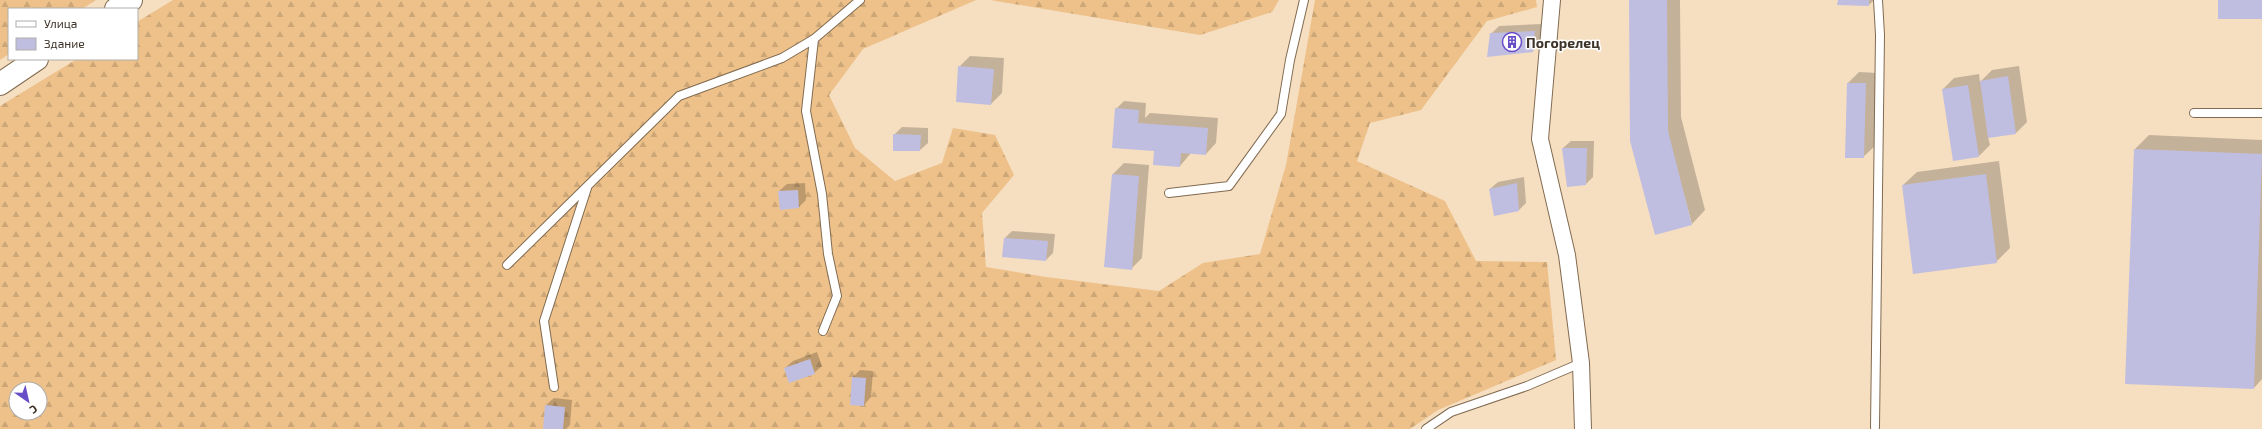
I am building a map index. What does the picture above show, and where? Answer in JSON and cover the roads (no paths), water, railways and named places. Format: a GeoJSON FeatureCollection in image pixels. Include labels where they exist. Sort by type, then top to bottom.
{"type":"FeatureCollection","features":[{"type":"Feature","properties":{"kind":"street"},"geometry":{"type":"LineString","coordinates":[[118,8],[131,0]]}},
{"type":"Feature","properties":{"kind":"street"},"geometry":{"type":"LineString","coordinates":[[1552,0],[1540,139],[1567,255],[1581,363],[1582,429]]}},
{"type":"Feature","properties":{"kind":"street"},"geometry":{"type":"LineString","coordinates":[[0,84],[36,60]]}},
{"type":"Feature","properties":{"kind":"lane"},"geometry":{"type":"LineString","coordinates":[[507,265],[679,96],[782,58],[814,39],[860,0]]}},
{"type":"Feature","properties":{"kind":"lane"},"geometry":{"type":"LineString","coordinates":[[1169,193],[1229,186],[1281,114],[1290,60],[1304,0]]}},
{"type":"Feature","properties":{"kind":"lane"},"geometry":{"type":"LineString","coordinates":[[1875,427],[1880,35],[1878,0]]}},
{"type":"Feature","properties":{"kind":"lane"},"geometry":{"type":"LineString","coordinates":[[814,39],[806,111],[822,194],[828,254],[837,296],[823,331]]}},
{"type":"Feature","properties":{"kind":"lane"},"geometry":{"type":"LineString","coordinates":[[2194,113],[2262,112]]}},
{"type":"Feature","properties":{"kind":"lane"},"geometry":{"type":"LineString","coordinates":[[554,387],[544,321],[588,186]]}},
{"type":"Feature","properties":{"kind":"lane"},"geometry":{"type":"LineString","coordinates":[[1426,429],[1451,412],[1527,386],[1581,363]]}},
{"type":"Feature","properties":{"kind":"place","name":"Погорелец"},"geometry":{"type":"Point","coordinates":[1512,42]}}]}
